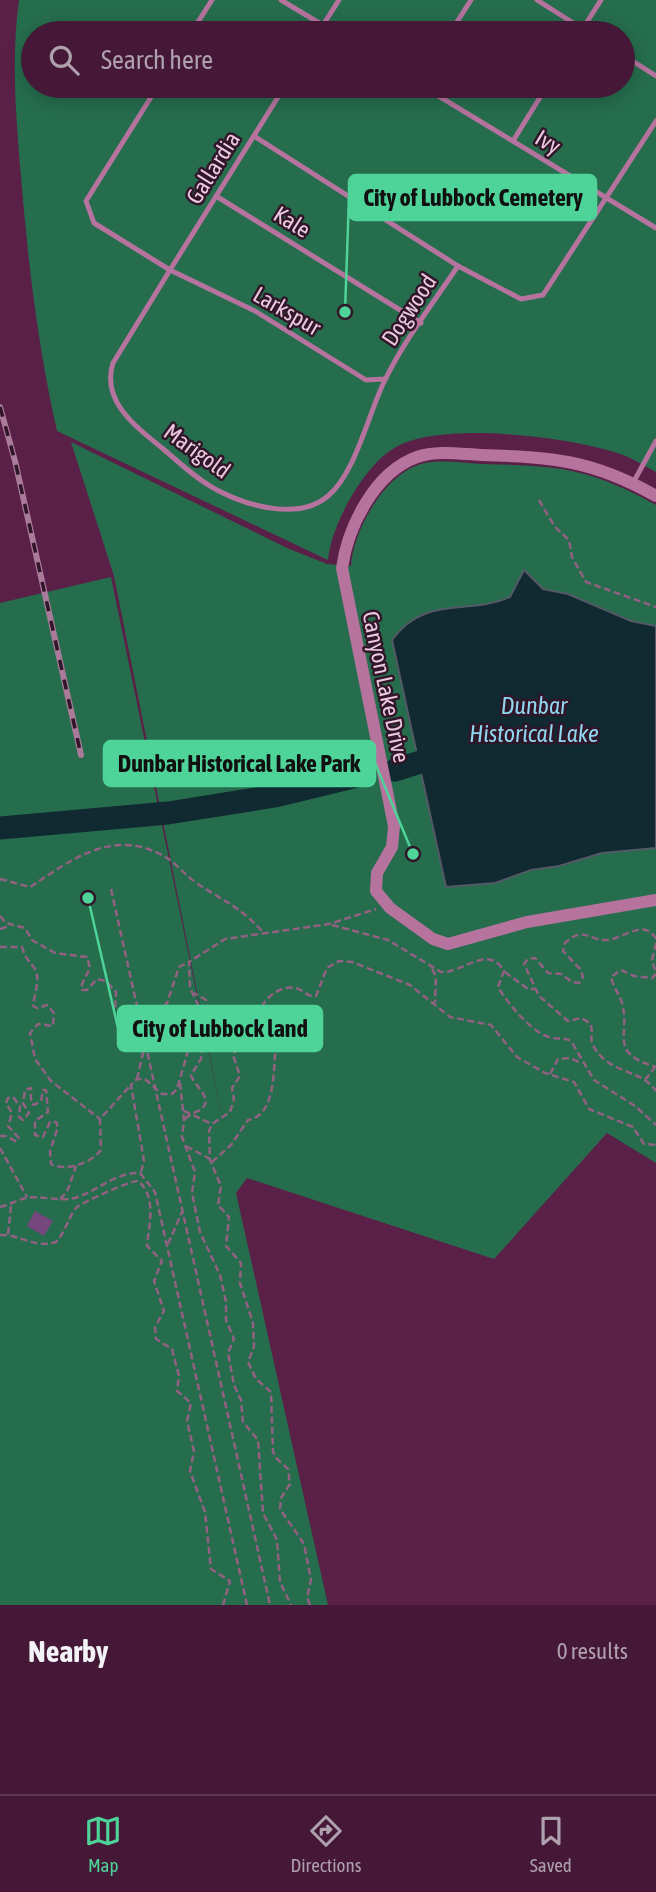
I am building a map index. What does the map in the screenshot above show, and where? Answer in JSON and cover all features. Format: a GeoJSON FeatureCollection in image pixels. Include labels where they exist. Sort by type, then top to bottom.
{"type":"FeatureCollection","features":[{"type":"Feature","properties":{"kind":"street","name":"Canyon Lake Drive"},"geometry":{"type":"LineString","coordinates":[[656,496],[634,483],[598,468],[551,457],[438,453],[415,458],[397,468],[383,481],[363,510],[348,541],[342,578],[394,826],[392,847],[374,882],[376,891],[390,908],[433,939],[448,944],[527,922],[656,900]]}},
{"type":"Feature","properties":{"kind":"lane"},"geometry":{"type":"LineString","coordinates":[[199,21],[212,0]]}},
{"type":"Feature","properties":{"kind":"lane"},"geometry":{"type":"LineString","coordinates":[[281,0],[315,21]]}},
{"type":"Feature","properties":{"kind":"lane"},"geometry":{"type":"LineString","coordinates":[[326,21],[339,0]]}},
{"type":"Feature","properties":{"kind":"lane"},"geometry":{"type":"LineString","coordinates":[[458,21],[471,0]]}},
{"type":"Feature","properties":{"kind":"lane"},"geometry":{"type":"LineString","coordinates":[[537,0],[568,21]]}},
{"type":"Feature","properties":{"kind":"lane"},"geometry":{"type":"LineString","coordinates":[[590,21],[601,0]]}},
{"type":"Feature","properties":{"kind":"lane"},"geometry":{"type":"LineString","coordinates":[[635,63],[656,76]]}},
{"type":"Feature","properties":{"kind":"lane"},"geometry":{"type":"LineString","coordinates":[[150,98],[86,201],[94,223],[170,270]]}},
{"type":"Feature","properties":{"kind":"lane","name":"Gallardia"},"geometry":{"type":"LineString","coordinates":[[108,378],[113,363],[278,98]]}},
{"type":"Feature","properties":{"kind":"lane","name":"Ivy"},"geometry":{"type":"LineString","coordinates":[[442,98],[656,228]]}},
{"type":"Feature","properties":{"kind":"lane"},"geometry":{"type":"LineString","coordinates":[[513,141],[540,98]]}},
{"type":"Feature","properties":{"kind":"lane","name":"Dogwood"},"geometry":{"type":"LineString","coordinates":[[385,379],[458,266],[521,299],[543,295],[656,121]]}},
{"type":"Feature","properties":{"kind":"lane"},"geometry":{"type":"LineString","coordinates":[[254,136],[458,266]]}},
{"type":"Feature","properties":{"kind":"lane","name":"Kale"},"geometry":{"type":"LineString","coordinates":[[216,196],[421,323]]}},
{"type":"Feature","properties":{"kind":"lane","name":"Larkspur"},"geometry":{"type":"LineString","coordinates":[[170,270],[255,311],[366,380],[385,379]]}},
{"type":"Feature","properties":{"kind":"lane","name":"Marigold"},"geometry":{"type":"LineString","coordinates":[[108,378],[111,395],[136,427],[216,490],[265,508],[308,508],[329,496],[349,466],[385,379]]}},
{"type":"Feature","properties":{"kind":"lane"},"geometry":{"type":"LineString","coordinates":[[634,483],[656,441]]}},
{"type":"Feature","properties":{"kind":"path"},"geometry":{"type":"LineString","coordinates":[[539,500],[555,527],[569,540],[572,557],[586,582],[656,607]]}},
{"type":"Feature","properties":{"kind":"path"},"geometry":{"type":"LineString","coordinates":[[0,878],[30,887],[59,865],[89,851],[120,845],[139,847],[160,854],[206,889],[237,906],[263,932]]}},
{"type":"Feature","properties":{"kind":"path"},"geometry":{"type":"LineString","coordinates":[[111,889],[270,1605]]}},
{"type":"Feature","properties":{"kind":"path"},"geometry":{"type":"LineString","coordinates":[[141,1028],[167,1003],[178,967],[225,939],[329,924],[390,908]]}},
{"type":"Feature","properties":{"kind":"path"},"geometry":{"type":"LineString","coordinates":[[0,916],[10,924],[25,929],[32,940],[55,953],[87,957],[90,968],[82,990],[87,990],[97,979],[106,981],[116,992],[115,1008],[138,1017]]}},
{"type":"Feature","properties":{"kind":"path"},"geometry":{"type":"LineString","coordinates":[[0,929],[6,929],[10,924]]}},
{"type":"Feature","properties":{"kind":"path"},"geometry":{"type":"LineString","coordinates":[[329,924],[349,927],[388,940],[430,966],[447,973],[466,964],[488,959],[499,963],[504,971],[528,989],[534,989]]}},
{"type":"Feature","properties":{"kind":"path"},"geometry":{"type":"LineString","coordinates":[[645,1080],[655,1067],[634,1058],[624,1044],[622,1004],[611,977],[621,970],[650,978],[656,971],[652,960],[656,941],[650,932],[640,930],[607,940],[586,934],[570,938],[563,951],[581,970],[582,979],[575,983],[561,974],[548,973],[538,960],[526,960],[524,967],[534,989],[568,1021],[581,1018],[590,1023],[592,1044],[615,1069],[645,1080],[656,1091]]}},
{"type":"Feature","properties":{"kind":"path"},"geometry":{"type":"LineString","coordinates":[[0,947],[22,947],[25,960],[34,967],[37,976],[33,1006],[37,1008],[47,1005],[54,1013],[53,1026],[38,1024],[30,1033],[35,1059],[56,1087],[100,1119]]}},
{"type":"Feature","properties":{"kind":"path"},"geometry":{"type":"LineString","coordinates":[[310,1605],[307,1597],[311,1580],[304,1544],[298,1531],[280,1509],[281,1498],[290,1484],[288,1469],[275,1457],[273,1451],[271,1392],[256,1379],[248,1362],[254,1347],[252,1318],[240,1283],[241,1263],[226,1246],[229,1217],[218,1205],[221,1186],[211,1161],[209,1130],[212,1124],[227,1116],[233,1107],[232,1088],[240,1076],[233,1055],[239,1046],[261,1037],[260,1012],[272,995],[291,988],[316,996],[321,989],[324,971],[339,961],[352,962],[403,982],[435,1003],[442,1013],[450,1017],[491,1026],[517,1056],[550,1074],[573,1082],[593,1113],[633,1127],[644,1144],[656,1145]]}},
{"type":"Feature","properties":{"kind":"path"},"geometry":{"type":"LineString","coordinates":[[190,962],[188,977],[200,1009],[180,1083],[179,1100],[183,1111],[184,1143],[195,1171],[192,1193],[200,1232],[218,1270],[226,1301],[226,1320],[234,1339],[228,1357],[240,1400],[241,1415],[258,1440],[262,1513],[277,1540],[280,1582],[291,1605]]}},
{"type":"Feature","properties":{"kind":"path"},"geometry":{"type":"LineString","coordinates":[[430,966],[436,976],[435,1003]]}},
{"type":"Feature","properties":{"kind":"path"},"geometry":{"type":"LineString","coordinates":[[504,971],[498,987],[509,998],[513,1009],[543,1035],[571,1041],[598,1084],[635,1106],[656,1125]]}},
{"type":"Feature","properties":{"kind":"path"},"geometry":{"type":"LineString","coordinates":[[184,1120],[189,1114],[203,1108],[206,1099],[191,1075],[201,1059],[207,1002],[192,992]]}},
{"type":"Feature","properties":{"kind":"path"},"geometry":{"type":"LineString","coordinates":[[211,1161],[231,1145],[248,1120],[258,1117],[268,1102],[277,1056],[274,1048],[277,1035],[261,1023]]}},
{"type":"Feature","properties":{"kind":"path"},"geometry":{"type":"LineString","coordinates":[[0,1136],[6,1136],[15,1142],[19,1138],[8,1126],[12,1113],[6,1103],[8,1098],[13,1097],[18,1101],[19,1117],[23,1120],[29,1113],[23,1103],[25,1090],[32,1088],[31,1104],[36,1105],[41,1101],[41,1092],[46,1090],[48,1112],[35,1121],[35,1135],[43,1137],[50,1122],[55,1122],[58,1127],[50,1152],[51,1164],[63,1168],[76,1166],[102,1150],[100,1119],[136,1079],[145,1046]]}},
{"type":"Feature","properties":{"kind":"path"},"geometry":{"type":"LineString","coordinates":[[550,1074],[554,1061],[563,1057],[585,1066]]}},
{"type":"Feature","properties":{"kind":"path"},"geometry":{"type":"LineString","coordinates":[[136,1079],[145,1079],[162,1094],[172,1094],[179,1100]]}},
{"type":"Feature","properties":{"kind":"path"},"geometry":{"type":"LineString","coordinates":[[172,1094],[180,1083]]}},
{"type":"Feature","properties":{"kind":"path"},"geometry":{"type":"LineString","coordinates":[[131,1084],[144,1161],[140,1174],[152,1217],[148,1246],[162,1261],[154,1282],[164,1311],[155,1333],[156,1339],[172,1349],[179,1376],[177,1391],[191,1403],[187,1421],[194,1451],[190,1471],[205,1512],[211,1569],[230,1581],[223,1605]]}},
{"type":"Feature","properties":{"kind":"path"},"geometry":{"type":"LineString","coordinates":[[183,1111],[212,1124]]}},
{"type":"Feature","properties":{"kind":"path"},"geometry":{"type":"LineString","coordinates":[[184,1143],[211,1161]]}},
{"type":"Feature","properties":{"kind":"path"},"geometry":{"type":"LineString","coordinates":[[0,1147],[28,1198]]}},
{"type":"Feature","properties":{"kind":"path"},"geometry":{"type":"LineString","coordinates":[[59,1200],[67,1192],[76,1166]]}},
{"type":"Feature","properties":{"kind":"path"},"geometry":{"type":"LineString","coordinates":[[0,1235],[8,1234],[34,1245],[56,1242],[82,1202],[109,1194],[140,1174]]}},
{"type":"Feature","properties":{"kind":"path"},"geometry":{"type":"LineString","coordinates":[[0,1207],[28,1198],[59,1200],[76,1197],[107,1181],[140,1174]]}},
{"type":"Feature","properties":{"kind":"path"},"geometry":{"type":"LineString","coordinates":[[140,1174],[159,1203],[247,1605]]}},
{"type":"Feature","properties":{"kind":"path"},"geometry":{"type":"LineString","coordinates":[[128,1181],[138,1181],[145,1187]]}},
{"type":"Feature","properties":{"kind":"path"},"geometry":{"type":"LineString","coordinates":[[8,1234],[11,1205]]}},
{"type":"Feature","properties":{"kind":"path"},"geometry":{"type":"LineString","coordinates":[[168,1245],[183,1209]]}},
{"type":"Feature","properties":{"kind":"green space"},"geometry":{"type":"Polygon","coordinates":[[[19,0],[656,0],[656,472],[623,455],[574,442],[477,433],[419,438],[386,454],[362,480],[343,513],[328,560],[57,431],[34,305],[19,155],[15,66],[19,0]]]}},
{"type":"Feature","properties":{"kind":"green space"},"geometry":{"type":"Polygon","coordinates":[[[71,442],[287,548],[327,564],[351,566],[358,536],[373,505],[395,479],[421,464],[451,462],[572,471],[610,483],[656,505],[656,1163],[607,1133],[494,1259],[247,1178],[236,1193],[328,1605],[0,1605],[0,603],[111,577],[225,1132],[114,576],[71,442]]]}},
{"type":"Feature","properties":{"kind":"water","name":"Dunbar Historical Lake"},"geometry":{"type":"Polygon","coordinates":[[[524,570],[543,589],[568,594],[631,621],[656,626],[656,848],[602,853],[559,866],[531,870],[495,883],[446,887],[392,640],[405,626],[433,611],[478,605],[510,597],[524,570]]]}},
{"type":"Feature","properties":{"kind":"building"},"geometry":{"type":"Polygon","coordinates":[[[35,1211],[53,1221],[44,1236],[27,1226],[35,1211]]]}},
{"type":"Feature","properties":{"kind":"waterway"},"geometry":{"type":"LineString","coordinates":[[395,770],[449,753]]}},
{"type":"Feature","properties":{"kind":"waterway"},"geometry":{"type":"LineString","coordinates":[[0,828],[168,813],[275,796],[361,775]]}},
{"type":"Feature","properties":{"kind":"railway"},"geometry":{"type":"LineString","coordinates":[[0,407],[15,461],[81,755]]}},
{"type":"Feature","properties":{"kind":"place","name":"City of Lubbock Cemetery"},"geometry":{"type":"Point","coordinates":[345,312]}},
{"type":"Feature","properties":{"kind":"place","name":"Dunbar Historical Lake Park"},"geometry":{"type":"Point","coordinates":[413,854]}},
{"type":"Feature","properties":{"kind":"place","name":"City of Lubbock land"},"geometry":{"type":"Point","coordinates":[88,898]}}]}
